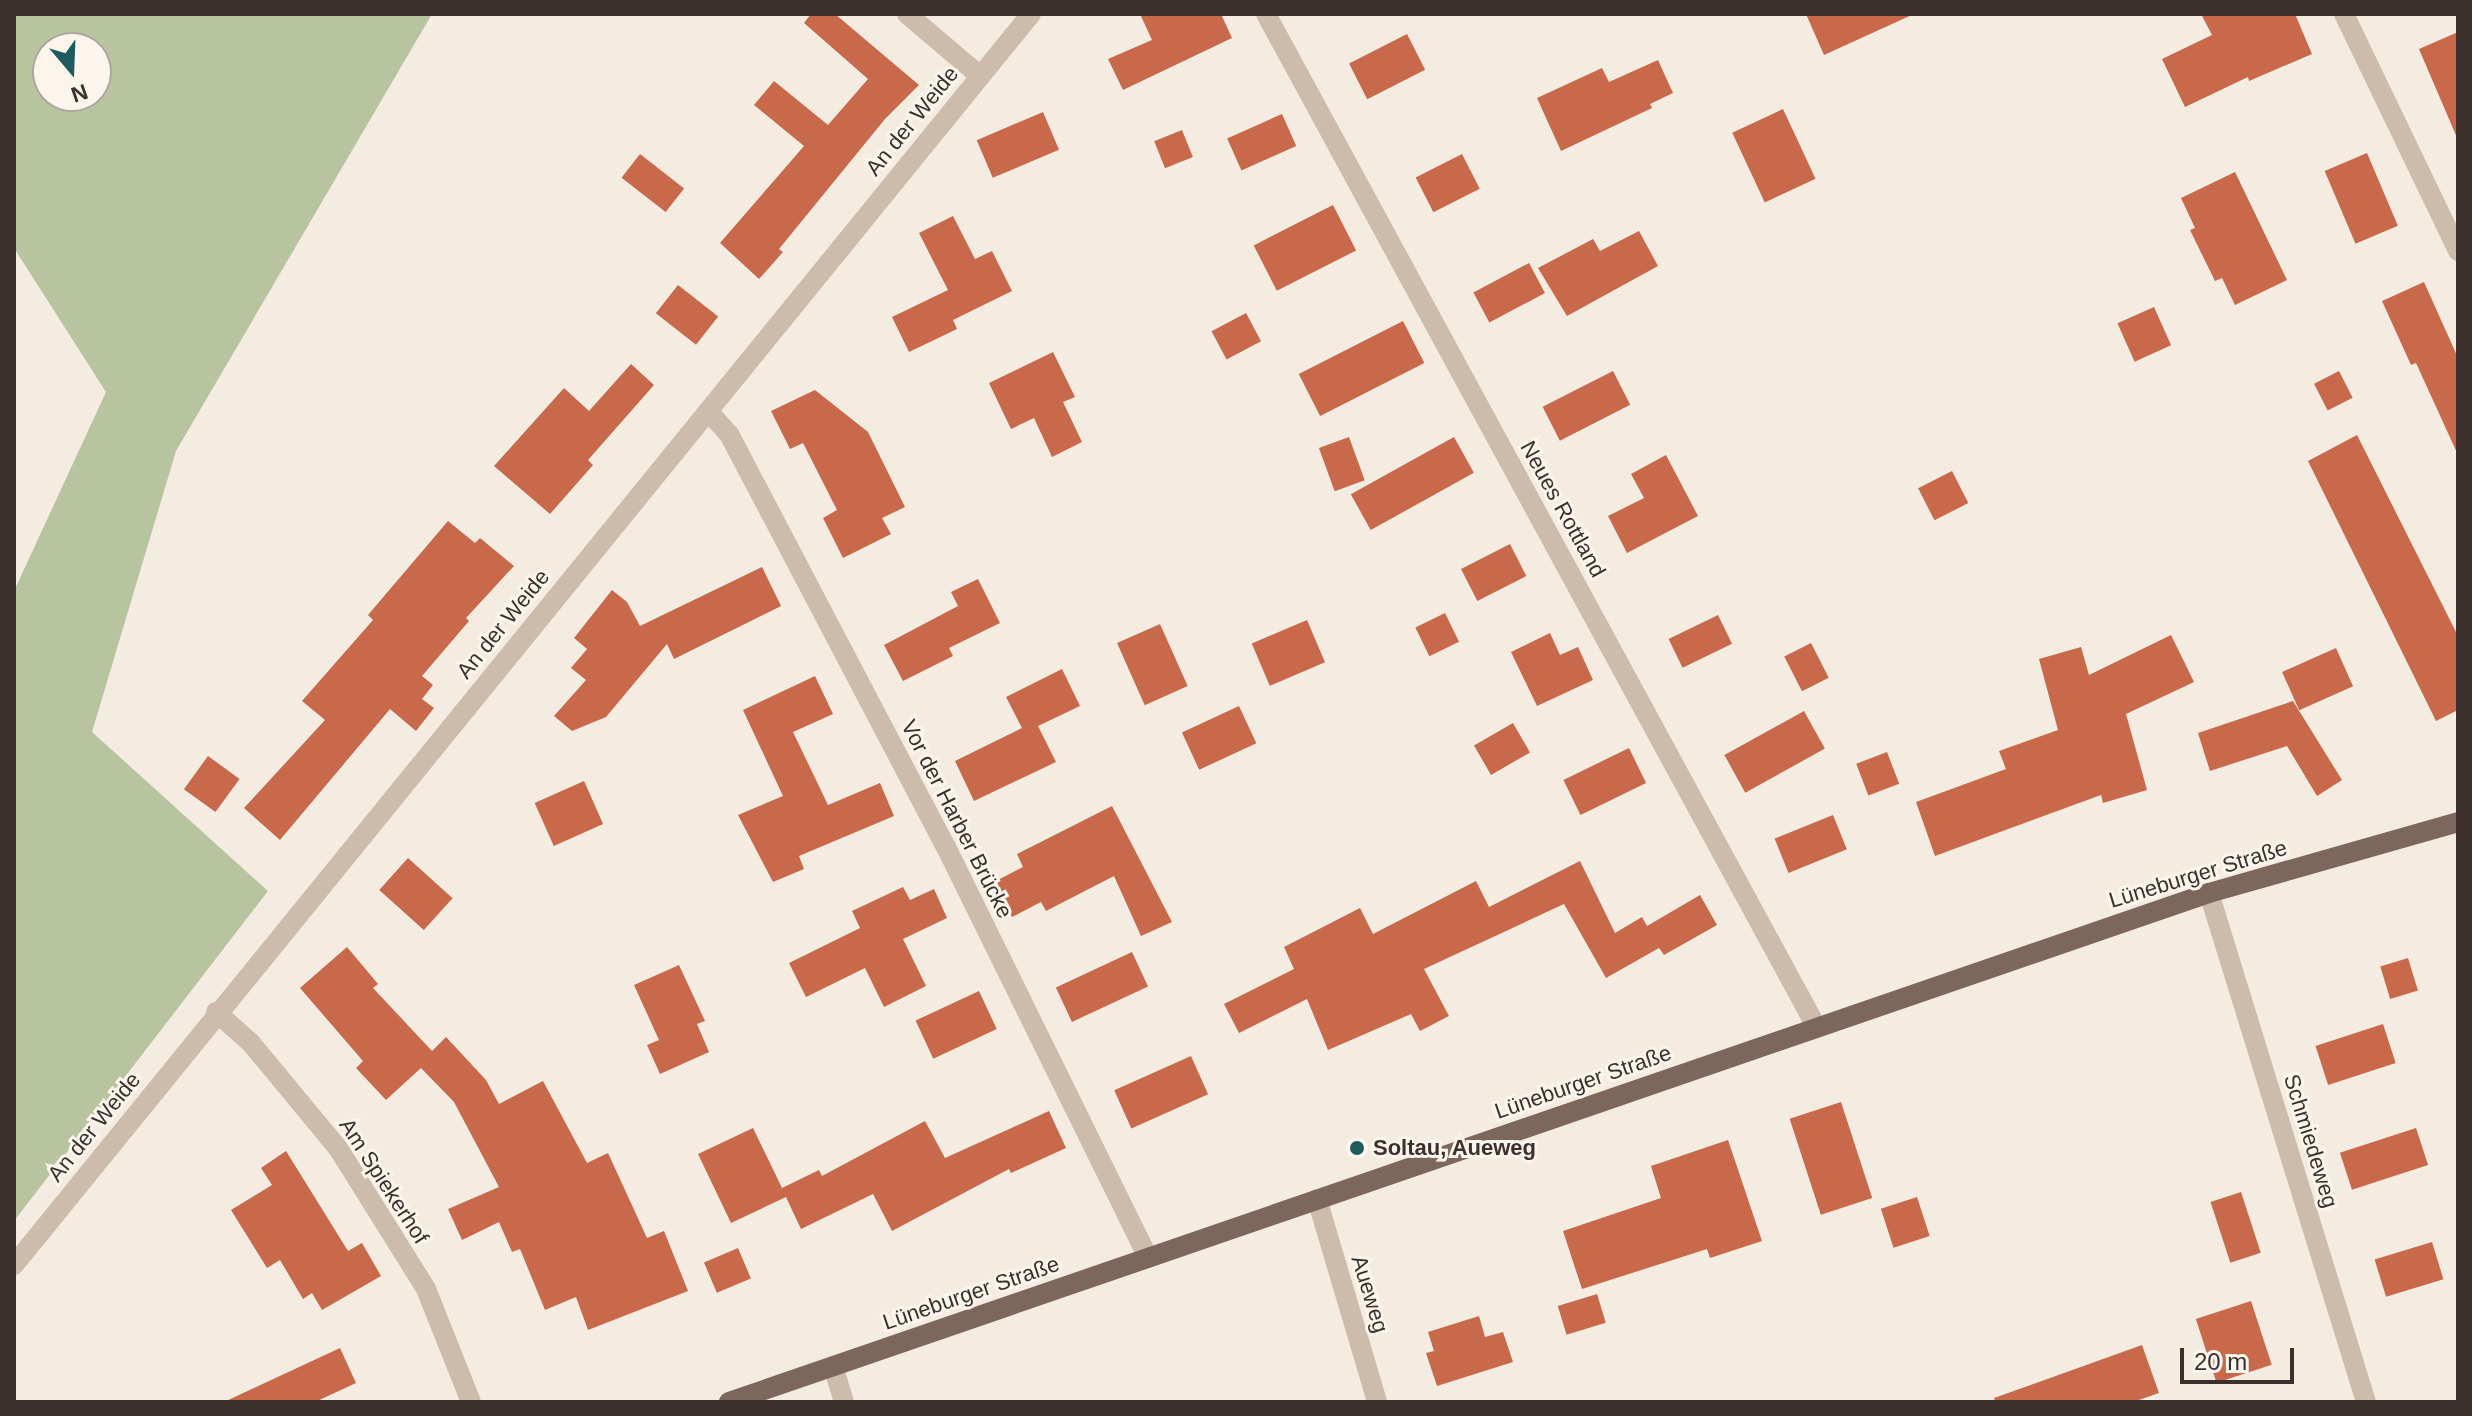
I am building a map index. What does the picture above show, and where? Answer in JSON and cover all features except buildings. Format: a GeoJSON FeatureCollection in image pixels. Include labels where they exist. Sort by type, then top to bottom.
{"type":"FeatureCollection","features":[{"type":"Feature","properties":{"kind":"main road","name":"Lüneburger Straße"},"geometry":{"type":"LineString","coordinates":[[729,1402],[2209,893],[2458,822]]}},
{"type":"Feature","properties":{"kind":"street"},"geometry":{"type":"LineString","coordinates":[[907,14],[980,76]]}},
{"type":"Feature","properties":{"kind":"street","name":"An der Weide"},"geometry":{"type":"LineString","coordinates":[[14,1265],[216,1012],[1031,14]]}},
{"type":"Feature","properties":{"kind":"street","name":"Neues Rottland"},"geometry":{"type":"LineString","coordinates":[[1266,14],[1816,1026]]}},
{"type":"Feature","properties":{"kind":"street"},"geometry":{"type":"LineString","coordinates":[[2344,14],[2458,251]]}},
{"type":"Feature","properties":{"kind":"street","name":"Vor der Harber Brücke"},"geometry":{"type":"LineString","coordinates":[[708,411],[729,434],[946,847],[1148,1258]]}},
{"type":"Feature","properties":{"kind":"street","name":"Schmiedeweg"},"geometry":{"type":"LineString","coordinates":[[2209,893],[2363,1401]]}},
{"type":"Feature","properties":{"kind":"street","name":"Am Spiekerhof"},"geometry":{"type":"LineString","coordinates":[[216,1012],[251,1043],[338,1148],[426,1289],[471,1402]]}},
{"type":"Feature","properties":{"kind":"street","name":"Aueweg"},"geometry":{"type":"LineString","coordinates":[[1317,1199],[1377,1402]]}},
{"type":"Feature","properties":{"kind":"street"},"geometry":{"type":"LineString","coordinates":[[833,1366],[844,1402]]}},
{"type":"Feature","properties":{"kind":"green space"},"geometry":{"type":"Polygon","coordinates":[[[14,14],[432,14],[176,451],[92,732],[268,891],[14,1221],[14,591],[106,392],[14,248],[14,14]]]}},
{"type":"Feature","properties":{"kind":"place","name":"Soltau, Aueweg"},"geometry":{"type":"Point","coordinates":[1357,1148]}}]}
